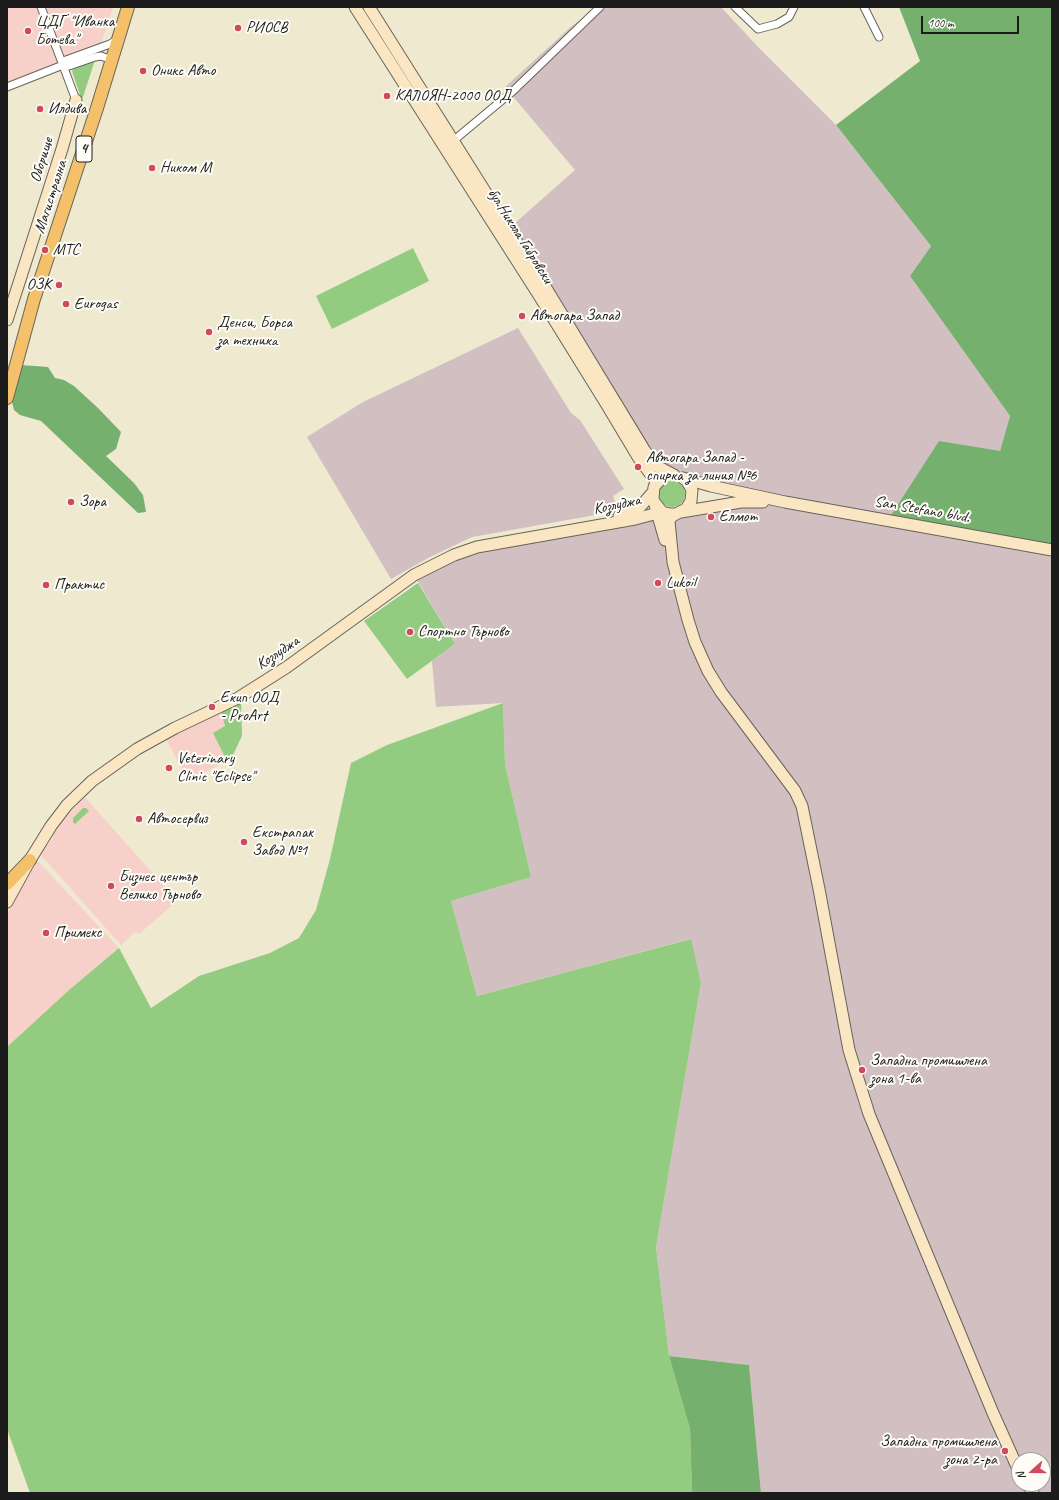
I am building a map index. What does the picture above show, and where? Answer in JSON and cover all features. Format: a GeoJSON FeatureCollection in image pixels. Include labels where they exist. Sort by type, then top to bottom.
{"type":"FeatureCollection","features":[{"type":"Feature","properties":{"kind":"main road","name":"Магистрална"},"geometry":{"type":"LineString","coordinates":[[7,398],[34,299],[119,39],[128,7]]}},
{"type":"Feature","properties":{"kind":"main road","name":"4"},"geometry":{"type":"LineString","coordinates":[[7,379],[34,299]]}},
{"type":"Feature","properties":{"kind":"main road"},"geometry":{"type":"LineString","coordinates":[[7,884],[30,860]]}},
{"type":"Feature","properties":{"kind":"street"},"geometry":{"type":"LineString","coordinates":[[41,7],[76,100]]}},
{"type":"Feature","properties":{"kind":"street","name":"бул.Никола Габровски"},"geometry":{"type":"LineString","coordinates":[[355,7],[607,405],[655,487]]}},
{"type":"Feature","properties":{"kind":"street","name":"бул.Никола Габровски"},"geometry":{"type":"LineString","coordinates":[[369,7],[549,292],[645,451],[657,466],[679,476]]}},
{"type":"Feature","properties":{"kind":"street"},"geometry":{"type":"LineString","coordinates":[[453,141],[513,91],[600,7]]}},
{"type":"Feature","properties":{"kind":"street"},"geometry":{"type":"LineString","coordinates":[[735,7],[758,29],[777,24],[789,17],[794,7]]}},
{"type":"Feature","properties":{"kind":"street"},"geometry":{"type":"LineString","coordinates":[[864,7],[879,37]]}},
{"type":"Feature","properties":{"kind":"street"},"geometry":{"type":"LineString","coordinates":[[7,87],[62,65],[66,60],[110,44],[119,39]]}},
{"type":"Feature","properties":{"kind":"street"},"geometry":{"type":"LineString","coordinates":[[62,65],[69,66],[101,56],[112,60]]}},
{"type":"Feature","properties":{"kind":"street","name":"Оборище"},"geometry":{"type":"LineString","coordinates":[[7,320],[62,149],[76,100]]}},
{"type":"Feature","properties":{"kind":"street"},"geometry":{"type":"LineString","coordinates":[[673,562],[669,521],[671,517],[689,506],[692,495],[690,485],[679,476],[666,476],[655,487],[658,509],[666,545],[673,562],[688,620],[704,664],[721,692],[795,792],[802,806],[849,1050],[869,1114],[1011,1453]]}},
{"type":"Feature","properties":{"kind":"street","name":"San Stefano blvd."},"geometry":{"type":"LineString","coordinates":[[679,476],[711,486],[785,502],[1052,550]]}},
{"type":"Feature","properties":{"kind":"street","name":"Козлуджа"},"geometry":{"type":"LineString","coordinates":[[578,528],[631,513],[641,506],[655,487]]}},
{"type":"Feature","properties":{"kind":"street","name":"San Stefano blvd."},"geometry":{"type":"LineString","coordinates":[[679,513],[749,501],[785,502]]}},
{"type":"Feature","properties":{"kind":"street"},"geometry":{"type":"LineString","coordinates":[[658,509],[679,513]]}},
{"type":"Feature","properties":{"kind":"street","name":"Козлуджа"},"geometry":{"type":"LineString","coordinates":[[7,902],[51,826],[82,789],[107,769],[137,749],[156,738],[238,698],[287,667],[414,575],[447,558],[477,547],[635,519],[658,509]]}},
{"type":"Feature","properties":{"kind":"shaded area"},"geometry":{"type":"Polygon","coordinates":[[[7,7],[113,7],[98,53],[7,87],[7,7]]]}},
{"type":"Feature","properties":{"kind":"shaded area"},"geometry":{"type":"Polygon","coordinates":[[[602,7],[721,7],[759,48],[836,125],[931,246],[910,276],[1010,416],[1000,451],[1052,550],[1052,1493],[761,1493],[749,1365],[669,1356],[656,1247],[701,983],[690,939],[477,996],[451,901],[531,877],[505,764],[503,703],[436,707],[432,661],[455,644],[414,575],[454,555],[749,501],[657,466],[508,227],[514,224],[575,170],[505,87],[573,25],[602,7]]]}},
{"type":"Feature","properties":{"kind":"shaded area"},"geometry":{"type":"Polygon","coordinates":[[[518,328],[571,413],[580,420],[624,489],[613,496],[618,511],[472,537],[428,558],[391,579],[307,437],[363,402],[518,328]]]}},
{"type":"Feature","properties":{"kind":"shaded area"},"geometry":{"type":"Polygon","coordinates":[[[221,710],[226,726],[213,733],[227,761],[188,781],[166,739],[221,710]]]}},
{"type":"Feature","properties":{"kind":"shaded area"},"geometry":{"type":"Polygon","coordinates":[[[85,797],[177,901],[139,934],[135,932],[121,945],[40,854],[52,840],[56,828],[85,797]]]}},
{"type":"Feature","properties":{"kind":"shaded area"},"geometry":{"type":"Polygon","coordinates":[[[37,860],[119,948],[69,990],[7,1047],[7,914],[37,860]]]}},
{"type":"Feature","properties":{"kind":"green space"},"geometry":{"type":"Polygon","coordinates":[[[899,7],[1052,7],[1052,550],[888,520],[939,441],[1000,451],[1010,416],[910,276],[931,246],[836,125],[920,61],[899,7]]]}},
{"type":"Feature","properties":{"kind":"green space"},"geometry":{"type":"Polygon","coordinates":[[[95,60],[83,97],[81,98],[72,71],[74,68],[95,60]]]}},
{"type":"Feature","properties":{"kind":"green space"},"geometry":{"type":"Polygon","coordinates":[[[413,248],[429,281],[332,329],[316,296],[413,248]]]}},
{"type":"Feature","properties":{"kind":"green space"},"geometry":{"type":"Polygon","coordinates":[[[21,365],[48,367],[55,378],[64,380],[74,386],[121,432],[116,449],[106,456],[134,483],[143,495],[146,512],[138,513],[41,421],[20,415],[14,410],[12,402],[21,365]]]}},
{"type":"Feature","properties":{"kind":"green space"},"geometry":{"type":"Polygon","coordinates":[[[672,481],[681,485],[685,494],[681,503],[672,507],[663,503],[659,494],[663,485],[672,481]]]}},
{"type":"Feature","properties":{"kind":"green space","name":"Спортно Търново"},"geometry":{"type":"Polygon","coordinates":[[[418,583],[455,644],[407,679],[364,621],[418,583]]]}},
{"type":"Feature","properties":{"kind":"green space"},"geometry":{"type":"Polygon","coordinates":[[[241,701],[242,736],[230,761],[227,761],[213,733],[225,726],[221,710],[241,701]]]}},
{"type":"Feature","properties":{"kind":"green space"},"geometry":{"type":"Polygon","coordinates":[[[503,703],[505,764],[531,877],[451,901],[477,996],[691,939],[701,983],[656,1247],[669,1356],[690,1429],[692,1493],[30,1493],[7,1429],[7,1047],[69,990],[119,948],[151,1008],[199,976],[270,953],[299,938],[316,910],[330,859],[351,763],[387,745],[503,703]]]}},
{"type":"Feature","properties":{"kind":"green space"},"geometry":{"type":"Polygon","coordinates":[[[83,808],[86,808],[89,811],[75,824],[73,822],[73,818],[83,808]]]}},
{"type":"Feature","properties":{"kind":"green space"},"geometry":{"type":"Polygon","coordinates":[[[669,1356],[749,1365],[761,1493],[692,1493],[690,1429],[669,1356]]]}},
{"type":"Feature","properties":{"kind":"place","name":"РИОСВ"},"geometry":{"type":"Point","coordinates":[238,28]}},
{"type":"Feature","properties":{"kind":"place","name":"ЦДГ \"Иванка Ботева\""},"geometry":{"type":"Point","coordinates":[28,31]}},
{"type":"Feature","properties":{"kind":"place","name":"Оникс Авто"},"geometry":{"type":"Point","coordinates":[143,71]}},
{"type":"Feature","properties":{"kind":"place","name":"КАЛОЯН-2000 ООД"},"geometry":{"type":"Point","coordinates":[387,96]}},
{"type":"Feature","properties":{"kind":"place","name":"Илдива"},"geometry":{"type":"Point","coordinates":[40,109]}},
{"type":"Feature","properties":{"kind":"place","name":"Ником М"},"geometry":{"type":"Point","coordinates":[152,168]}},
{"type":"Feature","properties":{"kind":"place","name":"МТС"},"geometry":{"type":"Point","coordinates":[45,250]}},
{"type":"Feature","properties":{"kind":"place","name":"ОЗК"},"geometry":{"type":"Point","coordinates":[59,285]}},
{"type":"Feature","properties":{"kind":"place","name":"Eurogas"},"geometry":{"type":"Point","coordinates":[66,304]}},
{"type":"Feature","properties":{"kind":"place","name":"Автогара Запад"},"geometry":{"type":"Point","coordinates":[522,316]}},
{"type":"Feature","properties":{"kind":"place","name":"Денси, Борса за техника"},"geometry":{"type":"Point","coordinates":[209,332]}},
{"type":"Feature","properties":{"kind":"place","name":"Автогара Запад - спирка за линия №6"},"geometry":{"type":"Point","coordinates":[638,467]}},
{"type":"Feature","properties":{"kind":"place","name":"Зора"},"geometry":{"type":"Point","coordinates":[71,502]}},
{"type":"Feature","properties":{"kind":"place","name":"Елмот"},"geometry":{"type":"Point","coordinates":[711,517]}},
{"type":"Feature","properties":{"kind":"place","name":"Lukoil"},"geometry":{"type":"Point","coordinates":[658,583]}},
{"type":"Feature","properties":{"kind":"place","name":"Практис"},"geometry":{"type":"Point","coordinates":[46,585]}},
{"type":"Feature","properties":{"kind":"place","name":"Спортно Търново"},"geometry":{"type":"Point","coordinates":[410,632]}},
{"type":"Feature","properties":{"kind":"place","name":"Екип ООД - ProArt"},"geometry":{"type":"Point","coordinates":[212,707]}},
{"type":"Feature","properties":{"kind":"place","name":"Veterinary Clinic \"Eclipse\""},"geometry":{"type":"Point","coordinates":[169,768]}},
{"type":"Feature","properties":{"kind":"place","name":"Автосервиз"},"geometry":{"type":"Point","coordinates":[139,819]}},
{"type":"Feature","properties":{"kind":"place","name":"Екстрапак Завод №1"},"geometry":{"type":"Point","coordinates":[244,842]}},
{"type":"Feature","properties":{"kind":"place","name":"Бизнес център Велико Търново"},"geometry":{"type":"Point","coordinates":[111,886]}},
{"type":"Feature","properties":{"kind":"place","name":"Примекс"},"geometry":{"type":"Point","coordinates":[46,933]}},
{"type":"Feature","properties":{"kind":"place","name":"Западна промишлена зона 1-ва"},"geometry":{"type":"Point","coordinates":[862,1070]}},
{"type":"Feature","properties":{"kind":"place","name":"Западна промишлена зона 2-ра"},"geometry":{"type":"Point","coordinates":[1005,1451]}}]}
